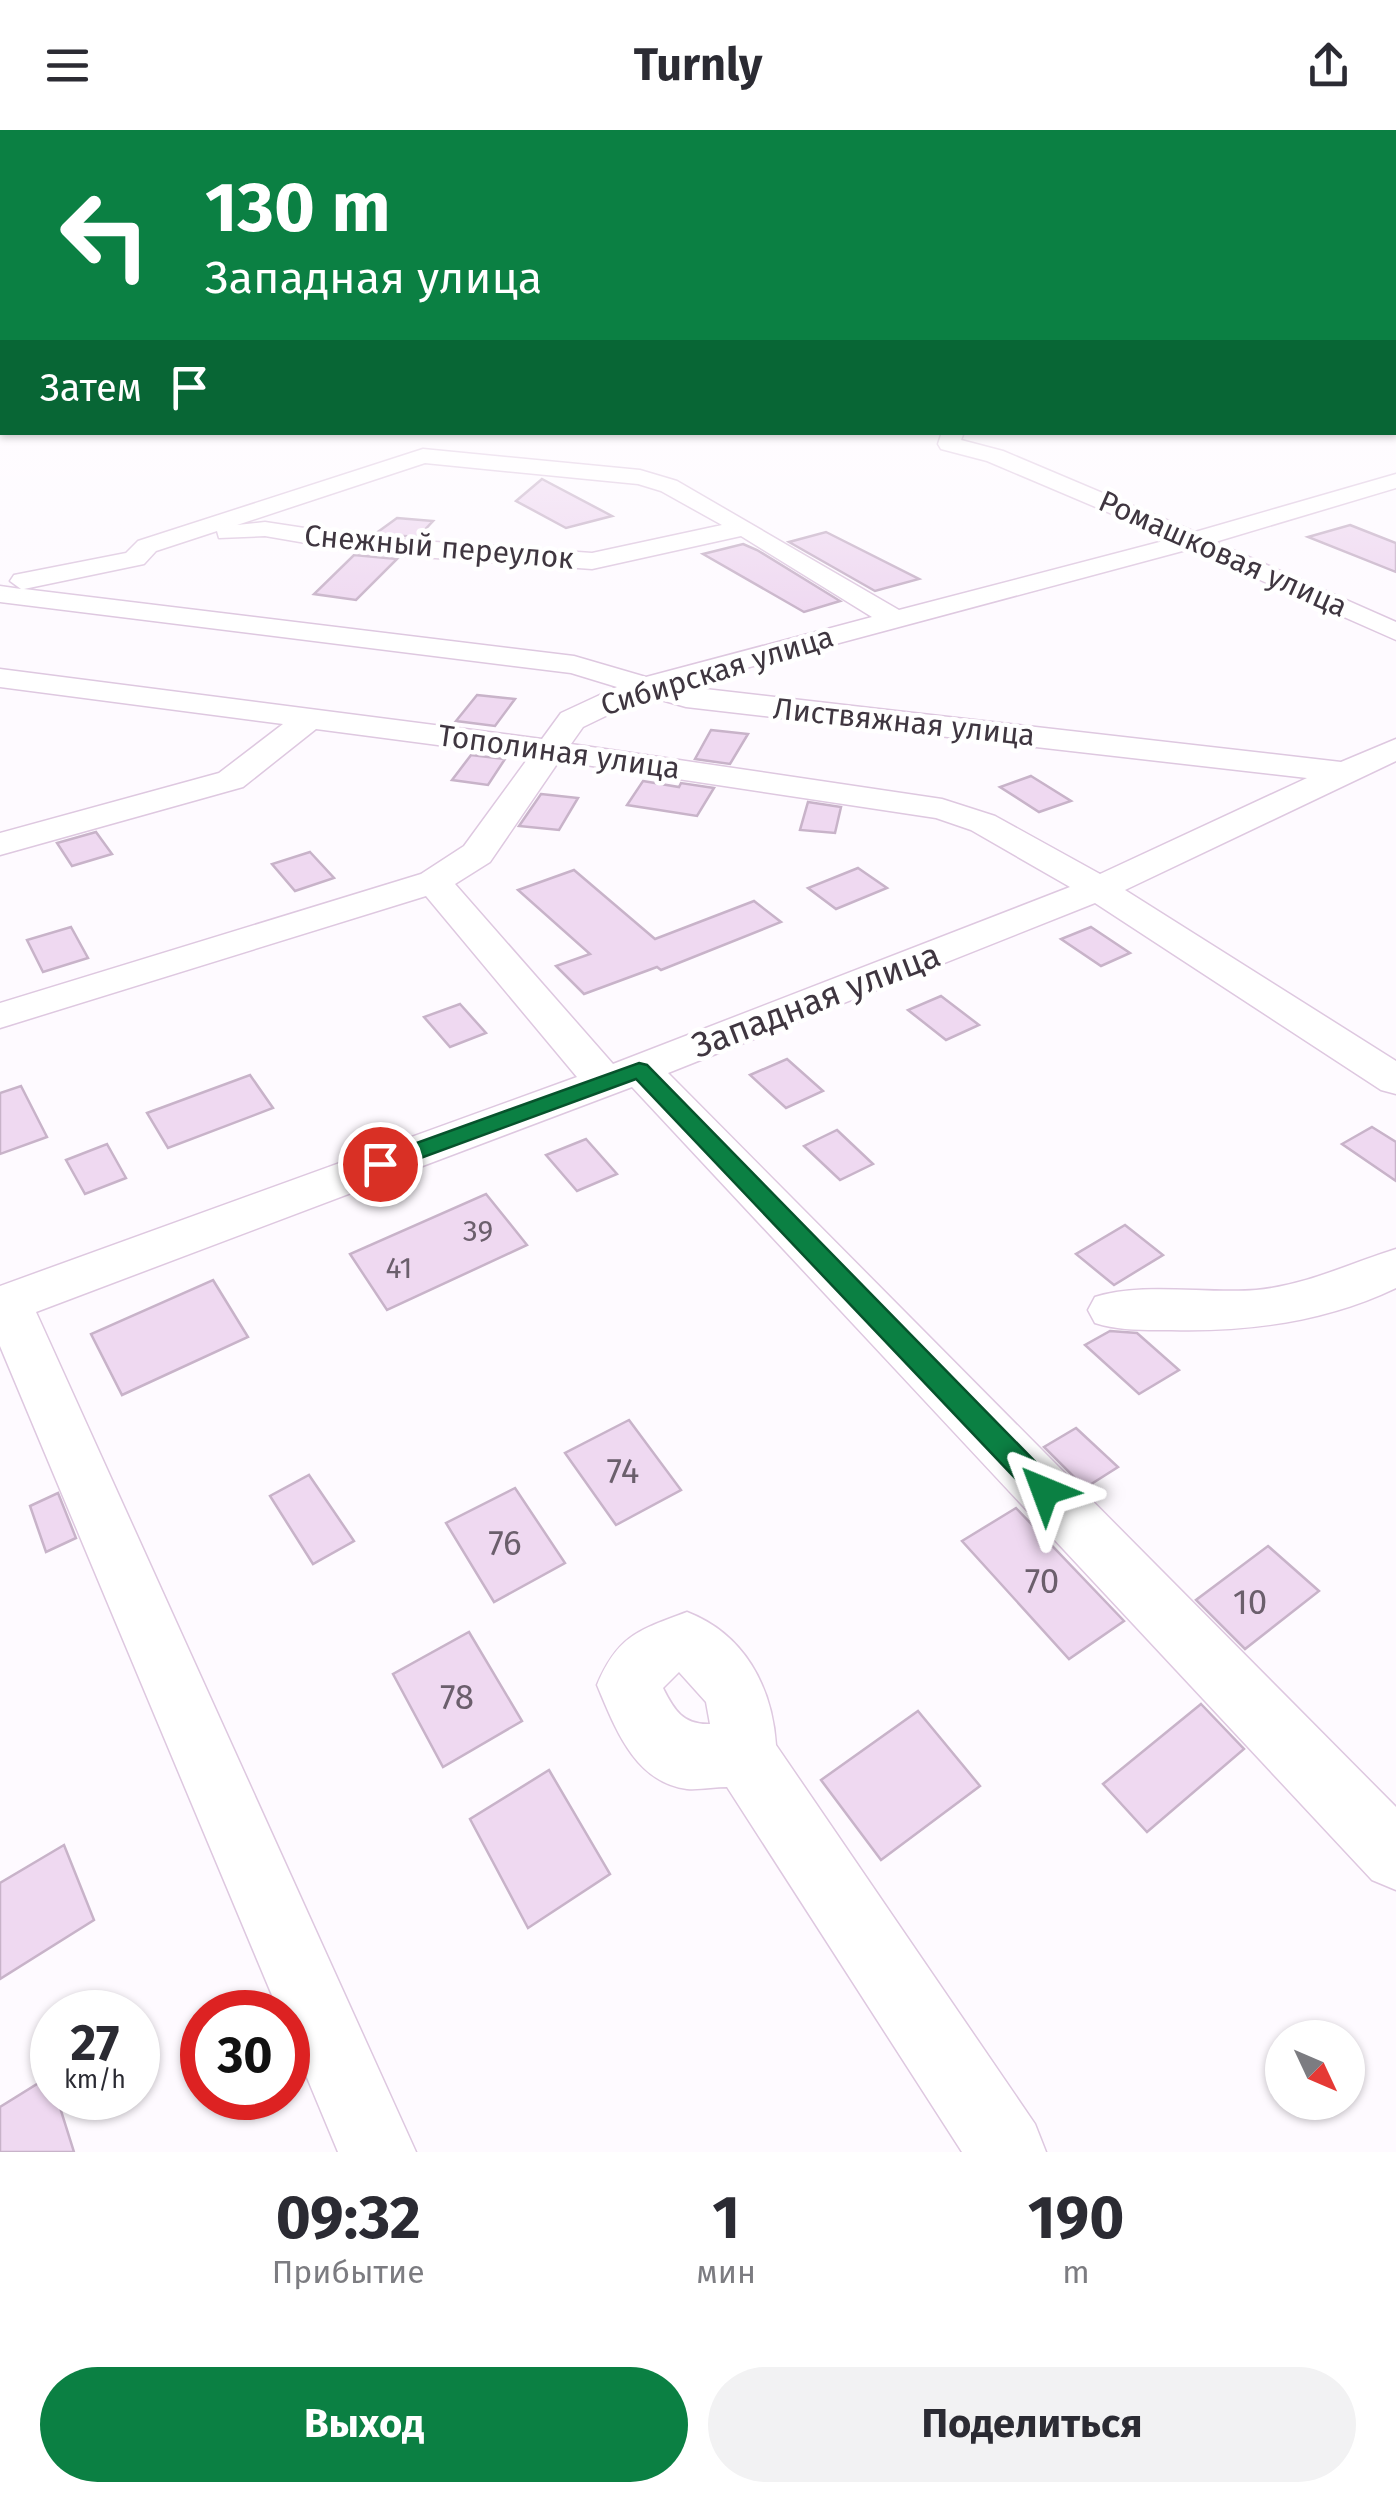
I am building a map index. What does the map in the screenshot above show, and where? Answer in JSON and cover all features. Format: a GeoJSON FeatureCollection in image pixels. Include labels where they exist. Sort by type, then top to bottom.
{"type":"FeatureCollection","features":[{"type":"Feature","properties":{"kind":"street","name":"Ромашковая улица"},"geometry":{"type":"LineString","coordinates":[[942,435],[959,448],[1012,463],[1173,529],[1396,632]]}},
{"type":"Feature","properties":{"kind":"street"},"geometry":{"type":"LineString","coordinates":[[0,584],[135,559],[147,546],[422,456],[640,477],[669,486],[894,619]]}},
{"type":"Feature","properties":{"kind":"street","name":"Сибирская улица"},"geometry":{"type":"LineString","coordinates":[[0,1016],[434,882],[477,854],[572,720],[584,710],[642,687],[1192,541],[1396,481]]}},
{"type":"Feature","properties":{"kind":"street","name":"Снежный переулок"},"geometry":{"type":"LineString","coordinates":[[135,559],[250,529],[364,545],[592,561],[745,528]]}},
{"type":"Feature","properties":{"kind":"street","name":"Листвяжная улица"},"geometry":{"type":"LineString","coordinates":[[0,594],[574,666],[686,698],[1396,778]]}},
{"type":"Feature","properties":{"kind":"street"},"geometry":{"type":"LineString","coordinates":[[1365,616],[1396,606]]}},
{"type":"Feature","properties":{"kind":"street","name":"Тополиная улица"},"geometry":{"type":"LineString","coordinates":[[0,678],[550,750],[942,809],[1010,837],[1396,1080]]}},
{"type":"Feature","properties":{"kind":"street"},"geometry":{"type":"LineString","coordinates":[[0,844],[231,780],[309,719]]}},
{"type":"Feature","properties":{"kind":"street","name":"Западная улица"},"geometry":{"type":"LineString","coordinates":[[4,1305],[622,1075],[1098,890],[1396,749]]}},
{"type":"Feature","properties":{"kind":"street"},"geometry":{"type":"LineString","coordinates":[[434,882],[1396,1856]]}},
{"type":"Feature","properties":{"kind":"street"},"geometry":{"type":"LineString","coordinates":[[1113,1310],[1231,1314],[1292,1306],[1338,1294],[1396,1267]]}},
{"type":"Feature","properties":{"kind":"street"},"geometry":{"type":"LineString","coordinates":[[4,1305],[377,2152]]}},
{"type":"Feature","properties":{"kind":"street"},"geometry":{"type":"LineString","coordinates":[[744,1754],[1007,2152]]}},
{"type":"Feature","properties":{"kind":"building"},"geometry":{"type":"Polygon","coordinates":[[[542,479],[612,516],[566,528],[516,501],[542,479]]]}},
{"type":"Feature","properties":{"kind":"building"},"geometry":{"type":"Polygon","coordinates":[[[397,518],[433,521],[418,537],[375,534],[397,518]]]}},
{"type":"Feature","properties":{"kind":"building"},"geometry":{"type":"Polygon","coordinates":[[[1350,525],[1396,543],[1396,572],[1308,537],[1350,525]]]}},
{"type":"Feature","properties":{"kind":"building"},"geometry":{"type":"Polygon","coordinates":[[[826,532],[919,579],[875,591],[789,542],[826,532]]]}},
{"type":"Feature","properties":{"kind":"building"},"geometry":{"type":"Polygon","coordinates":[[[743,544],[840,601],[804,612],[703,554],[743,544]]]}},
{"type":"Feature","properties":{"kind":"building"},"geometry":{"type":"Polygon","coordinates":[[[354,555],[397,559],[356,600],[314,594],[354,555]]]}},
{"type":"Feature","properties":{"kind":"building"},"geometry":{"type":"Polygon","coordinates":[[[477,695],[515,699],[495,726],[456,721],[477,695]]]}},
{"type":"Feature","properties":{"kind":"building"},"geometry":{"type":"Polygon","coordinates":[[[711,730],[748,734],[730,764],[695,759],[711,730]]]}},
{"type":"Feature","properties":{"kind":"building"},"geometry":{"type":"Polygon","coordinates":[[[471,755],[505,759],[488,785],[452,780],[471,755]]]}},
{"type":"Feature","properties":{"kind":"building"},"geometry":{"type":"Polygon","coordinates":[[[1031,776],[1071,801],[1039,812],[1000,787],[1031,776]]]}},
{"type":"Feature","properties":{"kind":"building"},"geometry":{"type":"Polygon","coordinates":[[[643,781],[714,788],[697,816],[627,805],[643,781]]]}},
{"type":"Feature","properties":{"kind":"building"},"geometry":{"type":"Polygon","coordinates":[[[541,794],[578,798],[559,830],[519,826],[541,794]]]}},
{"type":"Feature","properties":{"kind":"building"},"geometry":{"type":"Polygon","coordinates":[[[808,802],[841,807],[835,833],[800,830],[808,802]]]}},
{"type":"Feature","properties":{"kind":"building"},"geometry":{"type":"Polygon","coordinates":[[[96,832],[112,854],[72,866],[57,843],[96,832]]]}},
{"type":"Feature","properties":{"kind":"building"},"geometry":{"type":"Polygon","coordinates":[[[310,852],[334,878],[295,891],[272,864],[310,852]]]}},
{"type":"Feature","properties":{"kind":"building"},"geometry":{"type":"Polygon","coordinates":[[[858,868],[887,888],[836,909],[808,888],[858,868]]]}},
{"type":"Feature","properties":{"kind":"building"},"geometry":{"type":"Polygon","coordinates":[[[574,870],[655,939],[754,901],[781,922],[661,970],[657,967],[584,994],[556,966],[590,954],[518,890],[574,870]]]}},
{"type":"Feature","properties":{"kind":"building"},"geometry":{"type":"Polygon","coordinates":[[[71,927],[88,958],[43,972],[27,940],[71,927]]]}},
{"type":"Feature","properties":{"kind":"building"},"geometry":{"type":"Polygon","coordinates":[[[1091,927],[1130,953],[1101,966],[1061,939],[1091,927]]]}},
{"type":"Feature","properties":{"kind":"building"},"geometry":{"type":"Polygon","coordinates":[[[941,996],[979,1025],[946,1040],[908,1010],[941,996]]]}},
{"type":"Feature","properties":{"kind":"building"},"geometry":{"type":"Polygon","coordinates":[[[460,1004],[486,1033],[450,1047],[424,1017],[460,1004]]]}},
{"type":"Feature","properties":{"kind":"building"},"geometry":{"type":"Polygon","coordinates":[[[787,1059],[823,1091],[786,1108],[750,1075],[787,1059]]]}},
{"type":"Feature","properties":{"kind":"building"},"geometry":{"type":"Polygon","coordinates":[[[250,1075],[273,1108],[168,1148],[147,1113],[250,1075]]]}},
{"type":"Feature","properties":{"kind":"building"},"geometry":{"type":"Polygon","coordinates":[[[21,1086],[47,1137],[0,1154],[0,1093],[21,1086]]]}},
{"type":"Feature","properties":{"kind":"building"},"geometry":{"type":"Polygon","coordinates":[[[1372,1127],[1396,1142],[1396,1181],[1342,1144],[1372,1127]]]}},
{"type":"Feature","properties":{"kind":"building"},"geometry":{"type":"Polygon","coordinates":[[[837,1130],[873,1164],[840,1180],[804,1146],[837,1130]]]}},
{"type":"Feature","properties":{"kind":"building"},"geometry":{"type":"Polygon","coordinates":[[[586,1139],[617,1174],[577,1191],[546,1155],[586,1139]]]}},
{"type":"Feature","properties":{"kind":"building"},"geometry":{"type":"Polygon","coordinates":[[[107,1144],[126,1178],[85,1194],[66,1160],[107,1144]]]}},
{"type":"Feature","properties":{"kind":"building"},"geometry":{"type":"Polygon","coordinates":[[[486,1194],[527,1245],[387,1310],[350,1254],[486,1194]]]}},
{"type":"Feature","properties":{"kind":"building"},"geometry":{"type":"Polygon","coordinates":[[[1125,1225],[1163,1255],[1114,1285],[1076,1254],[1125,1225]]]}},
{"type":"Feature","properties":{"kind":"building"},"geometry":{"type":"Polygon","coordinates":[[[213,1280],[248,1337],[122,1395],[91,1334],[213,1280]]]}},
{"type":"Feature","properties":{"kind":"building"},"geometry":{"type":"Polygon","coordinates":[[[1110,1331],[1137,1333],[1179,1370],[1139,1394],[1085,1345],[1110,1331]]]}},
{"type":"Feature","properties":{"kind":"building"},"geometry":{"type":"Polygon","coordinates":[[[629,1420],[681,1490],[616,1525],[565,1453],[629,1420]]]}},
{"type":"Feature","properties":{"kind":"building"},"geometry":{"type":"Polygon","coordinates":[[[1076,1428],[1118,1467],[1085,1488],[1044,1447],[1076,1428]]]}},
{"type":"Feature","properties":{"kind":"building"},"geometry":{"type":"Polygon","coordinates":[[[309,1475],[354,1541],[313,1564],[270,1496],[309,1475]]]}},
{"type":"Feature","properties":{"kind":"building"},"geometry":{"type":"Polygon","coordinates":[[[515,1488],[565,1563],[494,1602],[446,1523],[515,1488]]]}},
{"type":"Feature","properties":{"kind":"building"},"geometry":{"type":"Polygon","coordinates":[[[58,1493],[76,1538],[46,1552],[30,1506],[58,1493]]]}},
{"type":"Feature","properties":{"kind":"building"},"geometry":{"type":"Polygon","coordinates":[[[1016,1508],[1124,1621],[1069,1659],[962,1541],[1016,1508]]]}},
{"type":"Feature","properties":{"kind":"building"},"geometry":{"type":"Polygon","coordinates":[[[1268,1546],[1319,1591],[1245,1649],[1196,1600],[1268,1546]]]}},
{"type":"Feature","properties":{"kind":"building"},"geometry":{"type":"Polygon","coordinates":[[[469,1632],[522,1721],[443,1767],[393,1674],[469,1632]]]}},
{"type":"Feature","properties":{"kind":"building"},"geometry":{"type":"Polygon","coordinates":[[[1201,1704],[1244,1749],[1147,1832],[1103,1784],[1201,1704]]]}},
{"type":"Feature","properties":{"kind":"building"},"geometry":{"type":"Polygon","coordinates":[[[918,1711],[980,1786],[881,1860],[821,1780],[918,1711]]]}},
{"type":"Feature","properties":{"kind":"building"},"geometry":{"type":"Polygon","coordinates":[[[549,1770],[610,1874],[528,1928],[470,1819],[549,1770]]]}},
{"type":"Feature","properties":{"kind":"building"},"geometry":{"type":"Polygon","coordinates":[[[64,1845],[94,1920],[0,1979],[0,1883],[64,1845]]]}},
{"type":"Feature","properties":{"kind":"building"},"geometry":{"type":"Polygon","coordinates":[[[30,2088],[30,2120],[64,2120],[74,2152],[0,2152],[0,2107],[30,2088]]]}},
{"type":"Feature","properties":{"kind":"route"},"geometry":{"type":"LineString","coordinates":[[380,1164],[639,1070],[1045,1491]]}}]}
